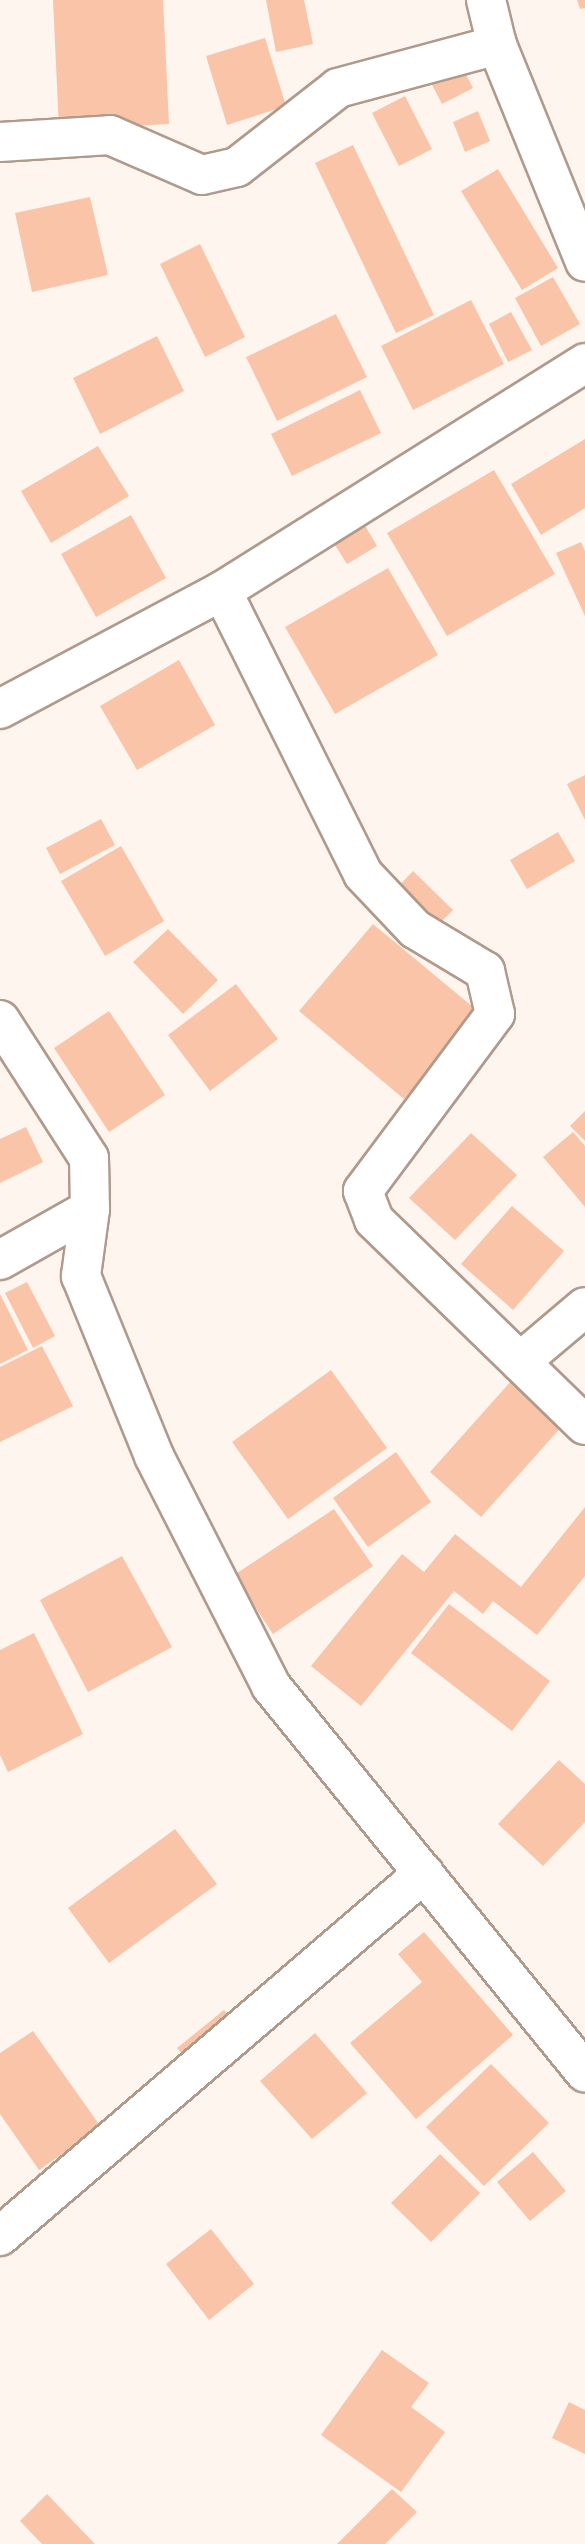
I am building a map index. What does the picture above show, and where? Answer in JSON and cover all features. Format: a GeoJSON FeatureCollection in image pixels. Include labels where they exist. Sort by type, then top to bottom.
{"type":"FeatureCollection","features":[{"type":"Feature","properties":{"kind":"street"},"geometry":{"type":"LineString","coordinates":[[486,0],[497,45],[585,262]]}},
{"type":"Feature","properties":{"kind":"street"},"geometry":{"type":"LineString","coordinates":[[0,142],[110,135],[202,175],[237,167],[338,89],[497,45]]}},
{"type":"Feature","properties":{"kind":"street"},"geometry":{"type":"LineString","coordinates":[[0,709],[222,592],[585,363]]}},
{"type":"Feature","properties":{"kind":"street"},"geometry":{"type":"LineString","coordinates":[[222,592],[363,874],[415,929],[485,971],[495,1014],[363,1191],[374,1220],[585,1425]]}},
{"type":"Feature","properties":{"kind":"street"},"geometry":{"type":"LineString","coordinates":[[0,1020],[89,1158],[90,1209],[82,1276],[154,1456],[271,1686],[585,2073]]}},
{"type":"Feature","properties":{"kind":"street"},"geometry":{"type":"LineString","coordinates":[[0,1261],[90,1209]]}},
{"type":"Feature","properties":{"kind":"street"},"geometry":{"type":"LineString","coordinates":[[520,1362],[585,1307]]}},
{"type":"Feature","properties":{"kind":"street"},"geometry":{"type":"LineString","coordinates":[[0,2236],[424,1873]]}},
{"type":"Feature","properties":{"kind":"building"},"geometry":{"type":"Polygon","coordinates":[[[53,0],[163,0],[169,124],[59,130],[53,0]]]}},
{"type":"Feature","properties":{"kind":"building"},"geometry":{"type":"Polygon","coordinates":[[[266,0],[304,0],[313,44],[276,52],[266,0]]]}},
{"type":"Feature","properties":{"kind":"building"},"geometry":{"type":"Polygon","coordinates":[[[577,0],[585,0],[585,8],[580,9],[577,0]]]}},
{"type":"Feature","properties":{"kind":"building"},"geometry":{"type":"Polygon","coordinates":[[[265,38],[286,106],[227,125],[206,56],[265,38]]]}},
{"type":"Feature","properties":{"kind":"building"},"geometry":{"type":"Polygon","coordinates":[[[460,63],[473,88],[442,104],[429,79],[460,63]]]}},
{"type":"Feature","properties":{"kind":"building"},"geometry":{"type":"Polygon","coordinates":[[[405,96],[432,149],[399,166],[372,113],[405,96]]]}},
{"type":"Feature","properties":{"kind":"building"},"geometry":{"type":"Polygon","coordinates":[[[478,111],[490,141],[465,152],[453,122],[478,111]]]}},
{"type":"Feature","properties":{"kind":"building"},"geometry":{"type":"Polygon","coordinates":[[[353,145],[434,315],[396,333],[315,163],[353,145]]]}},
{"type":"Feature","properties":{"kind":"building"},"geometry":{"type":"Polygon","coordinates":[[[498,169],[558,268],[522,290],[461,191],[498,169]]]}},
{"type":"Feature","properties":{"kind":"building"},"geometry":{"type":"Polygon","coordinates":[[[90,197],[108,275],[32,292],[15,213],[90,197]]]}},
{"type":"Feature","properties":{"kind":"building"},"geometry":{"type":"Polygon","coordinates":[[[200,244],[245,337],[205,357],[160,264],[200,244]]]}},
{"type":"Feature","properties":{"kind":"building"},"geometry":{"type":"Polygon","coordinates":[[[553,277],[580,324],[541,346],[515,298],[553,277]]]}},
{"type":"Feature","properties":{"kind":"building"},"geometry":{"type":"Polygon","coordinates":[[[471,300],[504,364],[413,410],[381,346],[471,300]]]}},
{"type":"Feature","properties":{"kind":"building"},"geometry":{"type":"Polygon","coordinates":[[[511,312],[532,350],[508,362],[489,324],[511,312]]]}},
{"type":"Feature","properties":{"kind":"building"},"geometry":{"type":"Polygon","coordinates":[[[336,314],[367,377],[277,421],[246,357],[336,314]]]}},
{"type":"Feature","properties":{"kind":"building"},"geometry":{"type":"Polygon","coordinates":[[[157,336],[184,391],[100,434],[73,378],[157,336]]]}},
{"type":"Feature","properties":{"kind":"building"},"geometry":{"type":"Polygon","coordinates":[[[360,390],[381,433],[292,476],[271,434],[360,390]]]}},
{"type":"Feature","properties":{"kind":"building"},"geometry":{"type":"Polygon","coordinates":[[[585,439],[585,508],[541,535],[511,484],[585,439]]]}},
{"type":"Feature","properties":{"kind":"building"},"geometry":{"type":"Polygon","coordinates":[[[98,446],[129,496],[51,543],[21,491],[98,446]]]}},
{"type":"Feature","properties":{"kind":"building"},"geometry":{"type":"Polygon","coordinates":[[[494,470],[555,574],[447,636],[387,533],[494,470]]]}},
{"type":"Feature","properties":{"kind":"building"},"geometry":{"type":"Polygon","coordinates":[[[357,512],[377,546],[347,564],[326,531],[357,512]]]}},
{"type":"Feature","properties":{"kind":"building"},"geometry":{"type":"Polygon","coordinates":[[[131,515],[166,578],[96,617],[61,554],[131,515]]]}},
{"type":"Feature","properties":{"kind":"building"},"geometry":{"type":"Polygon","coordinates":[[[581,542],[585,551],[585,616],[556,553],[581,542]]]}},
{"type":"Feature","properties":{"kind":"building"},"geometry":{"type":"Polygon","coordinates":[[[388,568],[438,655],[335,714],[285,627],[388,568]]]}},
{"type":"Feature","properties":{"kind":"building"},"geometry":{"type":"Polygon","coordinates":[[[179,660],[215,725],[137,770],[100,706],[179,660]]]}},
{"type":"Feature","properties":{"kind":"building"},"geometry":{"type":"Polygon","coordinates":[[[585,775],[585,820],[567,784],[585,775]]]}},
{"type":"Feature","properties":{"kind":"building"},"geometry":{"type":"Polygon","coordinates":[[[101,819],[115,845],[60,874],[46,848],[101,819]]]}},
{"type":"Feature","properties":{"kind":"building"},"geometry":{"type":"Polygon","coordinates":[[[558,832],[575,861],[527,889],[510,860],[558,832]]]}},
{"type":"Feature","properties":{"kind":"building"},"geometry":{"type":"Polygon","coordinates":[[[121,846],[164,921],[105,956],[61,881],[121,846]]]}},
{"type":"Feature","properties":{"kind":"building"},"geometry":{"type":"Polygon","coordinates":[[[413,871],[453,910],[433,930],[394,891],[413,871]]]}},
{"type":"Feature","properties":{"kind":"building"},"geometry":{"type":"Polygon","coordinates":[[[373,924],[479,1012],[404,1099],[299,1011],[373,924]]]}},
{"type":"Feature","properties":{"kind":"building"},"geometry":{"type":"Polygon","coordinates":[[[168,929],[218,980],[183,1014],[133,962],[168,929]]]}},
{"type":"Feature","properties":{"kind":"building"},"geometry":{"type":"Polygon","coordinates":[[[236,984],[278,1039],[210,1091],[168,1035],[236,984]]]}},
{"type":"Feature","properties":{"kind":"building"},"geometry":{"type":"Polygon","coordinates":[[[109,1011],[165,1095],[109,1132],[54,1048],[109,1011]]]}},
{"type":"Feature","properties":{"kind":"building"},"geometry":{"type":"Polygon","coordinates":[[[585,1111],[585,1141],[570,1126],[585,1111]]]}},
{"type":"Feature","properties":{"kind":"building"},"geometry":{"type":"Polygon","coordinates":[[[26,1127],[43,1162],[0,1183],[0,1139],[26,1127]]]}},
{"type":"Feature","properties":{"kind":"building"},"geometry":{"type":"Polygon","coordinates":[[[573,1132],[585,1146],[585,1207],[543,1157],[573,1132]]]}},
{"type":"Feature","properties":{"kind":"building"},"geometry":{"type":"Polygon","coordinates":[[[471,1133],[517,1175],[455,1240],[409,1198],[471,1133]]]}},
{"type":"Feature","properties":{"kind":"building"},"geometry":{"type":"Polygon","coordinates":[[[512,1206],[564,1251],[513,1310],[461,1264],[512,1206]]]}},
{"type":"Feature","properties":{"kind":"building"},"geometry":{"type":"Polygon","coordinates":[[[27,1282],[55,1336],[33,1348],[5,1293],[27,1282]]]}},
{"type":"Feature","properties":{"kind":"building"},"geometry":{"type":"Polygon","coordinates":[[[0,1294],[28,1350],[0,1364],[0,1294]]]}},
{"type":"Feature","properties":{"kind":"building"},"geometry":{"type":"Polygon","coordinates":[[[42,1346],[73,1406],[0,1442],[0,1367],[42,1346]]]}},
{"type":"Feature","properties":{"kind":"building"},"geometry":{"type":"Polygon","coordinates":[[[331,1370],[387,1448],[288,1519],[232,1442],[331,1370]]]}},
{"type":"Feature","properties":{"kind":"building"},"geometry":{"type":"Polygon","coordinates":[[[512,1380],[563,1425],[481,1517],[430,1472],[512,1380]]]}},
{"type":"Feature","properties":{"kind":"building"},"geometry":{"type":"Polygon","coordinates":[[[396,1452],[431,1502],[368,1547],[333,1498],[396,1452]]]}},
{"type":"Feature","properties":{"kind":"building"},"geometry":{"type":"Polygon","coordinates":[[[585,1507],[585,1576],[537,1635],[493,1601],[483,1614],[454,1591],[361,1706],[311,1666],[402,1554],[424,1572],[455,1534],[521,1587],[585,1507]]]}},
{"type":"Feature","properties":{"kind":"building"},"geometry":{"type":"Polygon","coordinates":[[[334,1509],[373,1566],[273,1634],[234,1575],[334,1509]]]}},
{"type":"Feature","properties":{"kind":"building"},"geometry":{"type":"Polygon","coordinates":[[[122,1556],[172,1647],[88,1692],[40,1600],[122,1556]]]}},
{"type":"Feature","properties":{"kind":"building"},"geometry":{"type":"Polygon","coordinates":[[[449,1604],[550,1681],[512,1731],[411,1653],[449,1604]]]}},
{"type":"Feature","properties":{"kind":"building"},"geometry":{"type":"Polygon","coordinates":[[[34,1633],[83,1734],[8,1772],[0,1755],[0,1650],[34,1633]]]}},
{"type":"Feature","properties":{"kind":"building"},"geometry":{"type":"Polygon","coordinates":[[[559,1760],[585,1784],[585,1822],[543,1866],[498,1824],[559,1760]]]}},
{"type":"Feature","properties":{"kind":"building"},"geometry":{"type":"Polygon","coordinates":[[[175,1829],[217,1884],[109,1963],[68,1908],[175,1829]]]}},
{"type":"Feature","properties":{"kind":"building"},"geometry":{"type":"Polygon","coordinates":[[[424,1932],[513,2035],[416,2119],[350,2043],[422,1982],[398,1954],[424,1932]]]}},
{"type":"Feature","properties":{"kind":"building"},"geometry":{"type":"Polygon","coordinates":[[[224,2010],[240,2030],[194,2068],[177,2048],[224,2010]]]}},
{"type":"Feature","properties":{"kind":"building"},"geometry":{"type":"Polygon","coordinates":[[[33,2031],[101,2127],[39,2170],[0,2114],[0,2053],[33,2031]]]}},
{"type":"Feature","properties":{"kind":"building"},"geometry":{"type":"Polygon","coordinates":[[[315,2033],[367,2093],[312,2139],[260,2081],[315,2033]]]}},
{"type":"Feature","properties":{"kind":"building"},"geometry":{"type":"Polygon","coordinates":[[[491,2064],[549,2123],[484,2186],[426,2127],[491,2064]]]}},
{"type":"Feature","properties":{"kind":"building"},"geometry":{"type":"Polygon","coordinates":[[[533,2152],[566,2191],[530,2221],[497,2182],[533,2152]]]}},
{"type":"Feature","properties":{"kind":"building"},"geometry":{"type":"Polygon","coordinates":[[[440,2154],[480,2193],[431,2242],[391,2203],[440,2154]]]}},
{"type":"Feature","properties":{"kind":"building"},"geometry":{"type":"Polygon","coordinates":[[[211,2229],[254,2284],[209,2320],[166,2264],[211,2229]]]}},
{"type":"Feature","properties":{"kind":"building"},"geometry":{"type":"Polygon","coordinates":[[[382,2350],[429,2383],[411,2407],[445,2432],[401,2492],[321,2435],[382,2350]]]}},
{"type":"Feature","properties":{"kind":"building"},"geometry":{"type":"Polygon","coordinates":[[[569,2402],[585,2410],[585,2454],[552,2438],[569,2402]]]}},
{"type":"Feature","properties":{"kind":"building"},"geometry":{"type":"Polygon","coordinates":[[[392,2489],[417,2512],[385,2544],[337,2544],[392,2489]]]}},
{"type":"Feature","properties":{"kind":"building"},"geometry":{"type":"Polygon","coordinates":[[[47,2494],[95,2544],[42,2544],[20,2521],[47,2494]]]}}]}
